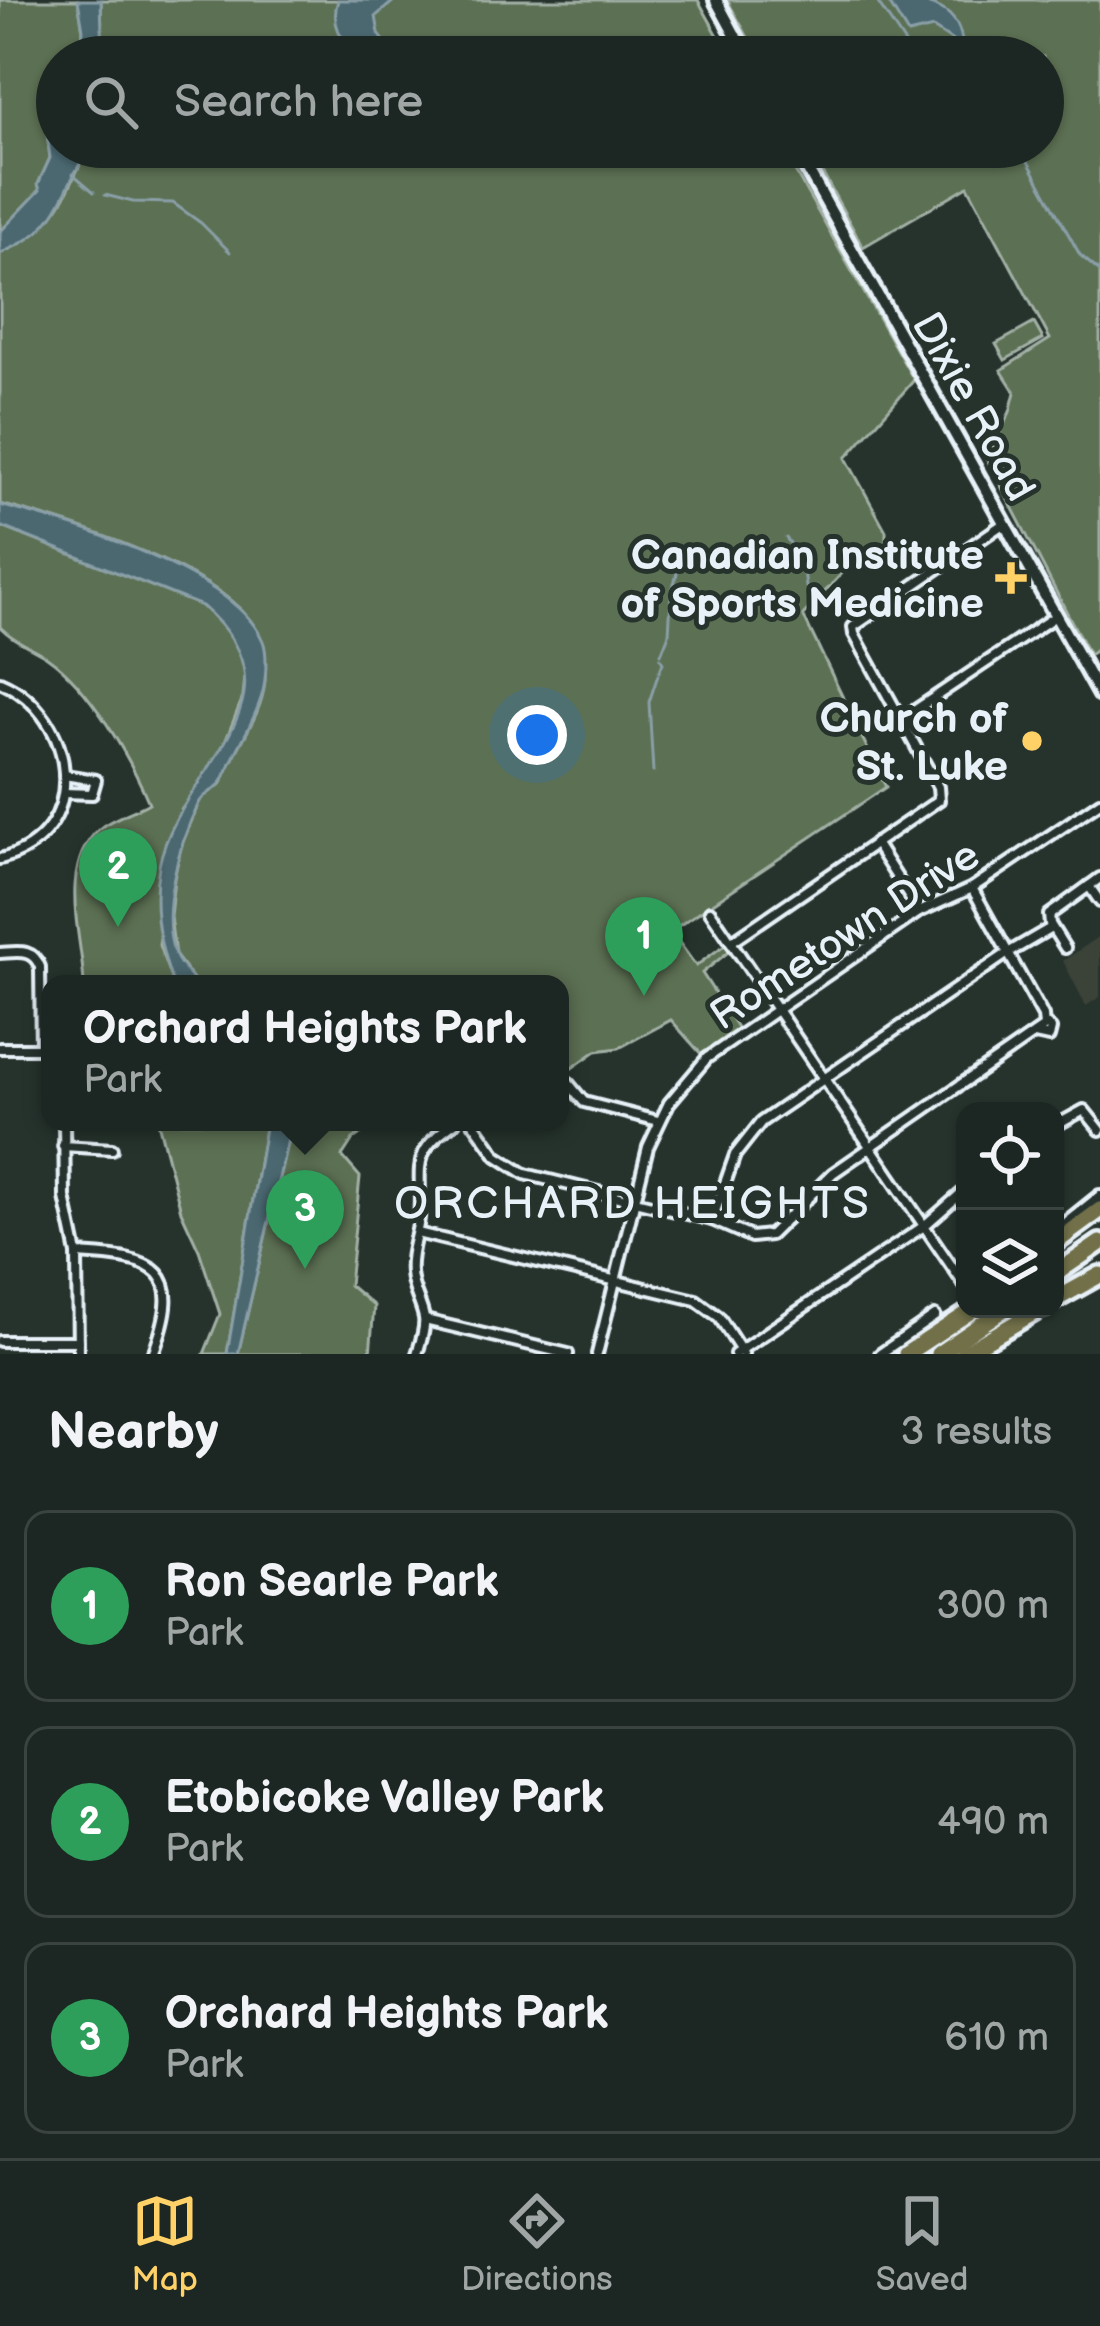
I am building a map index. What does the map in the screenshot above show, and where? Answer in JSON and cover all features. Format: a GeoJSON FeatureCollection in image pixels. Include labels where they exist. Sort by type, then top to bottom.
{"type":"FeatureCollection","features":[{"type":"Feature","properties":{"kind":"highway"},"geometry":{"type":"LineString","coordinates":[[1064,1236],[1100,1210]]}},
{"type":"Feature","properties":{"kind":"highway"},"geometry":{"type":"LineString","coordinates":[[1064,1247],[1100,1222]]}},
{"type":"Feature","properties":{"kind":"highway"},"geometry":{"type":"LineString","coordinates":[[1064,1268],[1100,1243]]}},
{"type":"Feature","properties":{"kind":"highway"},"geometry":{"type":"LineString","coordinates":[[1064,1295],[1100,1275]]}},
{"type":"Feature","properties":{"kind":"highway"},"geometry":{"type":"LineString","coordinates":[[907,1354],[961,1318]]}},
{"type":"Feature","properties":{"kind":"highway"},"geometry":{"type":"LineString","coordinates":[[938,1354],[991,1318]]}},
{"type":"Feature","properties":{"kind":"highway"},"geometry":{"type":"LineString","coordinates":[[963,1354],[1025,1318]]}},
{"type":"Feature","properties":{"kind":"main road"},"geometry":{"type":"LineString","coordinates":[[716,0],[736,36]]}},
{"type":"Feature","properties":{"kind":"main road","name":"Dixie Road"},"geometry":{"type":"LineString","coordinates":[[807,168],[1100,695]]}},
{"type":"Feature","properties":{"kind":"main road"},"geometry":{"type":"LineString","coordinates":[[1064,1226],[1100,1197]]}},
{"type":"Feature","properties":{"kind":"street"},"geometry":{"type":"LineString","coordinates":[[731,942],[934,805],[940,796],[854,634],[854,625],[1003,524]]}},
{"type":"Feature","properties":{"kind":"street"},"geometry":{"type":"LineString","coordinates":[[902,718],[1054,617]]}},
{"type":"Feature","properties":{"kind":"street"},"geometry":{"type":"LineString","coordinates":[[0,682],[34,703],[46,718],[57,738],[64,776],[64,793],[42,838],[0,859]]}},
{"type":"Feature","properties":{"kind":"street"},"geometry":{"type":"LineString","coordinates":[[64,776],[87,776],[97,786],[92,794],[64,793]]}},
{"type":"Feature","properties":{"kind":"street","name":"Rometown Drive"},"geometry":{"type":"LineString","coordinates":[[597,1354],[658,1121],[706,1058],[919,911],[972,888],[1100,802]]}},
{"type":"Feature","properties":{"kind":"street"},"geometry":{"type":"LineString","coordinates":[[875,843],[919,911]]}},
{"type":"Feature","properties":{"kind":"street"},"geometry":{"type":"LineString","coordinates":[[1065,948],[1048,920],[1052,911],[1100,878]]}},
{"type":"Feature","properties":{"kind":"street"},"geometry":{"type":"LineString","coordinates":[[1090,886],[1100,902]]}},
{"type":"Feature","properties":{"kind":"street"},"geometry":{"type":"LineString","coordinates":[[479,1131],[497,1156],[516,1170],[712,1220],[752,1237],[770,1235],[833,1173],[1045,1024],[972,888]]}},
{"type":"Feature","properties":{"kind":"street"},"geometry":{"type":"LineString","coordinates":[[710,911],[956,1273]]}},
{"type":"Feature","properties":{"kind":"street"},"geometry":{"type":"LineString","coordinates":[[712,1220],[740,1145],[761,1122],[1008,952],[1052,928]]}},
{"type":"Feature","properties":{"kind":"street"},"geometry":{"type":"LineString","coordinates":[[0,952],[30,952],[40,967],[41,980]]}},
{"type":"Feature","properties":{"kind":"street"},"geometry":{"type":"LineString","coordinates":[[0,1048],[41,1048]]}},
{"type":"Feature","properties":{"kind":"street"},"geometry":{"type":"LineString","coordinates":[[569,1084],[584,1102],[658,1121]]}},
{"type":"Feature","properties":{"kind":"street"},"geometry":{"type":"LineString","coordinates":[[1064,1121],[1084,1110],[1100,1130]]}},
{"type":"Feature","properties":{"kind":"street"},"geometry":{"type":"LineString","coordinates":[[64,1131],[65,1197],[77,1254],[78,1354]]}},
{"type":"Feature","properties":{"kind":"street"},"geometry":{"type":"LineString","coordinates":[[417,1354],[425,1320],[411,1272],[419,1156],[442,1131]]}},
{"type":"Feature","properties":{"kind":"street"},"geometry":{"type":"LineString","coordinates":[[63,1146],[112,1149]]}},
{"type":"Feature","properties":{"kind":"street"},"geometry":{"type":"LineString","coordinates":[[417,1233],[703,1303],[719,1317],[740,1353],[924,1226],[956,1198]]}},
{"type":"Feature","properties":{"kind":"street"},"geometry":{"type":"LineString","coordinates":[[77,1254],[129,1256],[158,1275],[169,1308],[153,1354]]}},
{"type":"Feature","properties":{"kind":"street"},"geometry":{"type":"LineString","coordinates":[[880,1354],[935,1316]]}},
{"type":"Feature","properties":{"kind":"street"},"geometry":{"type":"LineString","coordinates":[[425,1320],[568,1354]]}},
{"type":"Feature","properties":{"kind":"street"},"geometry":{"type":"LineString","coordinates":[[0,1341],[78,1341]]}},
{"type":"Feature","properties":{"kind":"shaded area"},"geometry":{"type":"Polygon","coordinates":[[[1100,936],[1100,997],[1086,1006],[1063,961],[1100,936]]]}},
{"type":"Feature","properties":{"kind":"green space"},"geometry":{"type":"Polygon","coordinates":[[[0,0],[78,0],[82,36],[36,36],[36,168],[45,168],[40,190],[0,232],[0,0]]]}},
{"type":"Feature","properties":{"kind":"green space"},"geometry":{"type":"Polygon","coordinates":[[[101,0],[698,0],[718,36],[103,36],[101,0]]]}},
{"type":"Feature","properties":{"kind":"green space"},"geometry":{"type":"Polygon","coordinates":[[[727,0],[1100,0],[1100,647],[1089,655],[987,459],[1015,392],[1001,370],[1050,339],[968,186],[863,247],[820,168],[1064,168],[1064,36],[747,36],[727,0]]]}},
{"type":"Feature","properties":{"kind":"green space"},"geometry":{"type":"Polygon","coordinates":[[[78,168],[793,168],[914,380],[846,458],[886,531],[886,542],[851,564],[803,615],[886,787],[671,931],[696,966],[727,943],[732,949],[702,973],[738,1029],[702,1055],[671,1020],[619,1048],[596,1051],[569,1070],[569,975],[190,975],[175,955],[170,916],[181,847],[201,798],[222,783],[259,708],[265,673],[263,649],[250,620],[203,581],[135,548],[0,504],[0,254],[28,237],[64,198],[78,168]]]}},
{"type":"Feature","properties":{"kind":"green space"},"geometry":{"type":"Polygon","coordinates":[[[1034,323],[1043,339],[1005,360],[996,344],[1034,323]]]}},
{"type":"Feature","properties":{"kind":"green space"},"geometry":{"type":"Polygon","coordinates":[[[0,526],[202,606],[226,629],[245,659],[243,697],[219,757],[181,810],[159,945],[170,975],[83,975],[75,903],[79,863],[99,829],[149,803],[119,744],[78,686],[47,657],[0,627],[0,526]]]}},
{"type":"Feature","properties":{"kind":"green space"},"geometry":{"type":"Polygon","coordinates":[[[160,1131],[264,1131],[227,1354],[204,1354],[220,1314],[181,1211],[160,1131]]]}},
{"type":"Feature","properties":{"kind":"green space"},"geometry":{"type":"Polygon","coordinates":[[[290,1131],[365,1131],[342,1156],[360,1177],[349,1285],[374,1306],[370,1354],[238,1354],[290,1131]]]}},
{"type":"Feature","properties":{"kind":"water"},"geometry":{"type":"Polygon","coordinates":[[[78,0],[101,0],[103,36],[82,36],[78,0]]]}},
{"type":"Feature","properties":{"kind":"water"},"geometry":{"type":"Polygon","coordinates":[[[338,0],[395,0],[376,16],[380,36],[342,36],[335,16],[338,0]]]}},
{"type":"Feature","properties":{"kind":"water"},"geometry":{"type":"Polygon","coordinates":[[[887,0],[935,6],[953,18],[961,36],[945,36],[933,28],[908,34],[887,0]]]}},
{"type":"Feature","properties":{"kind":"water"},"geometry":{"type":"Polygon","coordinates":[[[45,168],[78,168],[49,220],[32,237],[0,254],[0,232],[40,190],[45,168]]]}},
{"type":"Feature","properties":{"kind":"water"},"geometry":{"type":"Polygon","coordinates":[[[0,505],[146,554],[220,593],[246,616],[263,641],[265,675],[259,706],[222,782],[199,803],[174,877],[171,937],[177,958],[190,975],[170,975],[158,926],[157,881],[171,831],[228,736],[241,705],[244,673],[232,641],[202,606],[0,526],[0,505]]]}},
{"type":"Feature","properties":{"kind":"water"},"geometry":{"type":"Polygon","coordinates":[[[264,1131],[290,1131],[238,1354],[227,1354],[264,1131]]]}},
{"type":"Feature","properties":{"kind":"waterway"},"geometry":{"type":"LineString","coordinates":[[876,0],[900,36]]}},
{"type":"Feature","properties":{"kind":"waterway"},"geometry":{"type":"LineString","coordinates":[[1032,168],[1080,255],[1100,272]]}},
{"type":"Feature","properties":{"kind":"waterway"},"geometry":{"type":"LineString","coordinates":[[73,174],[94,192]]}},
{"type":"Feature","properties":{"kind":"waterway"},"geometry":{"type":"LineString","coordinates":[[105,195],[133,202],[173,203],[230,252]]}},
{"type":"Feature","properties":{"kind":"waterway"},"geometry":{"type":"LineString","coordinates":[[786,538],[803,561],[806,587]]}},
{"type":"Feature","properties":{"kind":"waterway"},"geometry":{"type":"LineString","coordinates":[[679,570],[693,548]]}},
{"type":"Feature","properties":{"kind":"waterway"},"geometry":{"type":"LineString","coordinates":[[671,595],[677,573]]}},
{"type":"Feature","properties":{"kind":"waterway"},"geometry":{"type":"LineString","coordinates":[[661,654],[669,634],[671,598]]}},
{"type":"Feature","properties":{"kind":"waterway"},"geometry":{"type":"LineString","coordinates":[[659,672],[660,658]]}},
{"type":"Feature","properties":{"kind":"waterway"},"geometry":{"type":"LineString","coordinates":[[653,772],[649,702],[658,675]]}},
{"type":"Feature","properties":{"kind":"place","name":"Canadian Institute of Sports Medicine"},"geometry":{"type":"Point","coordinates":[1011,578]}},
{"type":"Feature","properties":{"kind":"place","name":"Church of St. Luke"},"geometry":{"type":"Point","coordinates":[1032,741]}},
{"type":"Feature","properties":{"kind":"place","name":"Etobicoke Valley Park"},"geometry":{"type":"Point","coordinates":[118,927]}},
{"type":"Feature","properties":{"kind":"place","name":"Ron Searle Park"},"geometry":{"type":"Point","coordinates":[644,996]}},
{"type":"Feature","properties":{"kind":"place","name":"Orchard Heights Park"},"geometry":{"type":"Point","coordinates":[305,1269]}},
{"type":"Feature","properties":{"kind":"district","name":"ORCHARD HEIGHTS"},"geometry":{"type":"Point","coordinates":[633,1202]}}]}
